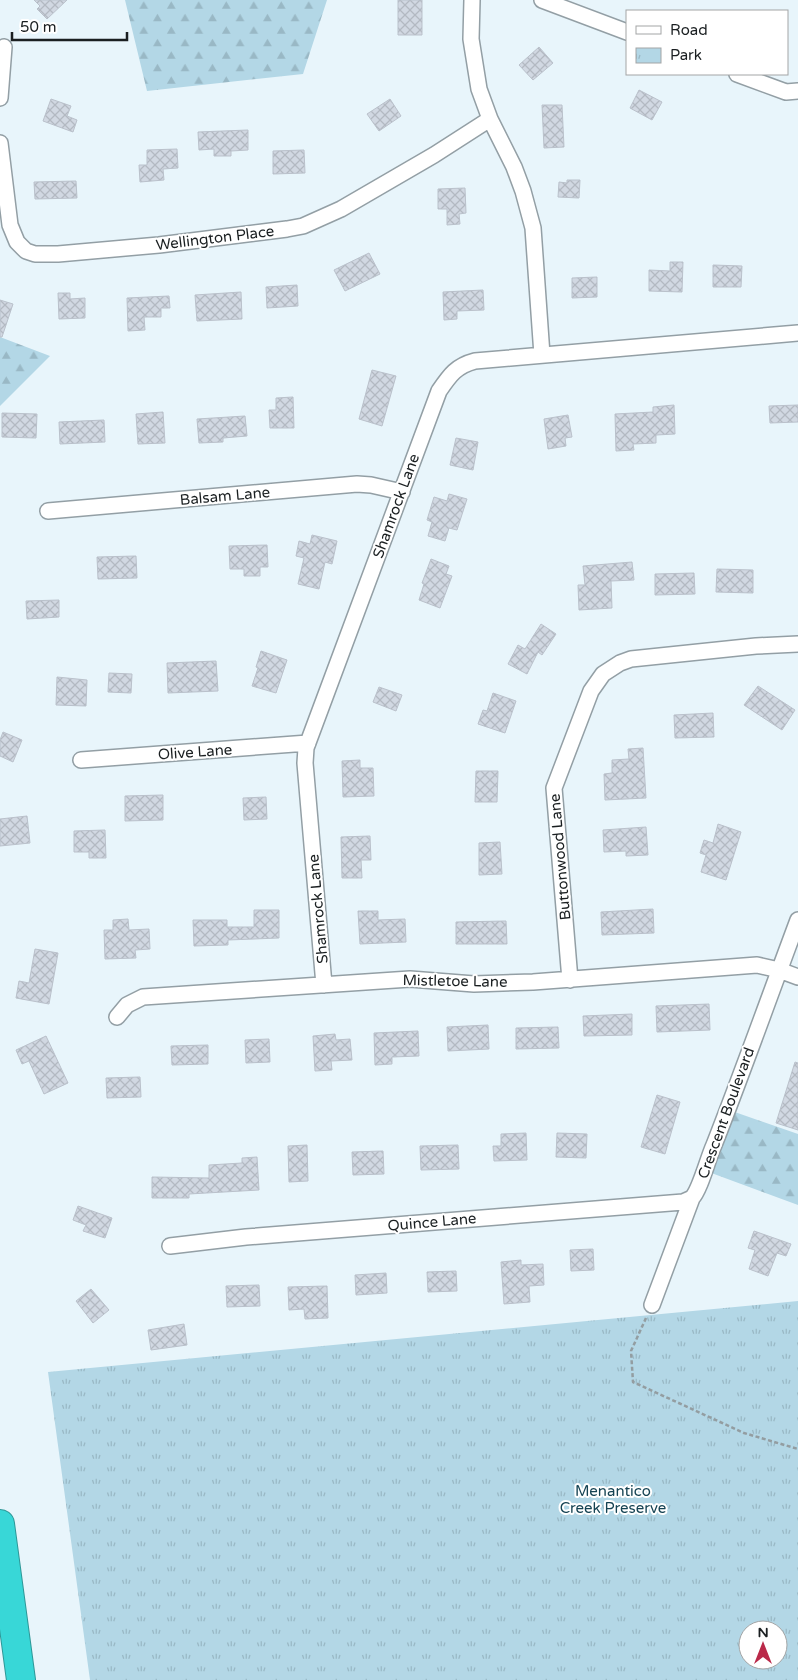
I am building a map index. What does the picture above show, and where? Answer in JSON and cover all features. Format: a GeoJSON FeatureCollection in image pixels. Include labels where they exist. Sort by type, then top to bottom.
{"type":"FeatureCollection","features":[{"type":"Feature","properties":{"kind":"highway"},"geometry":{"type":"LineString","coordinates":[[0,1524],[21,1680]]}},
{"type":"Feature","properties":{"kind":"street"},"geometry":{"type":"LineString","coordinates":[[472,0],[471,39],[479,89],[490,119],[514,167],[533,228],[542,355]]}},
{"type":"Feature","properties":{"kind":"street"},"geometry":{"type":"LineString","coordinates":[[542,0],[626,32]]}},
{"type":"Feature","properties":{"kind":"street"},"geometry":{"type":"LineString","coordinates":[[0,98],[4,47]]}},
{"type":"Feature","properties":{"kind":"street"},"geometry":{"type":"LineString","coordinates":[[740,75],[786,92],[798,91]]}},
{"type":"Feature","properties":{"kind":"street","name":"Wellington Place"},"geometry":{"type":"LineString","coordinates":[[0,143],[10,225],[17,242],[26,251],[35,254],[58,254],[159,246],[250,235],[303,226],[349,204],[490,119]]}},
{"type":"Feature","properties":{"kind":"street","name":"Shamrock Lane"},"geometry":{"type":"LineString","coordinates":[[324,985],[306,763],[308,743],[439,391],[456,368],[475,361],[798,333]]}},
{"type":"Feature","properties":{"kind":"street","name":"Balsam Lane"},"geometry":{"type":"LineString","coordinates":[[48,512],[357,484],[402,492]]}},
{"type":"Feature","properties":{"kind":"street","name":"Buttonwood Lane"},"geometry":{"type":"LineString","coordinates":[[570,980],[554,788],[595,685],[603,674],[620,663],[631,659],[756,646],[798,644]]}},
{"type":"Feature","properties":{"kind":"street","name":"Olive Lane"},"geometry":{"type":"LineString","coordinates":[[82,760],[308,743]]}},
{"type":"Feature","properties":{"kind":"street","name":"Crescent Boulevard"},"geometry":{"type":"LineString","coordinates":[[652,1305],[692,1198],[698,1189],[704,1168],[798,920]]}},
{"type":"Feature","properties":{"kind":"street","name":"Mistletoe Lane"},"geometry":{"type":"LineString","coordinates":[[117,1017],[127,1005],[143,997],[410,979],[474,984],[533,982],[757,966],[779,970],[798,977]]}},
{"type":"Feature","properties":{"kind":"street","name":"Quince Lane"},"geometry":{"type":"LineString","coordinates":[[170,1246],[256,1236],[683,1202],[692,1198]]}},
{"type":"Feature","properties":{"kind":"path"},"geometry":{"type":"LineString","coordinates":[[652,1305],[631,1351],[633,1382],[744,1433],[798,1449]]}},
{"type":"Feature","properties":{"kind":"green space"},"geometry":{"type":"Polygon","coordinates":[[[125,0],[327,0],[303,74],[147,91],[125,0]]]}},
{"type":"Feature","properties":{"kind":"green space"},"geometry":{"type":"Polygon","coordinates":[[[0,337],[50,356],[0,406],[0,337]]]}},
{"type":"Feature","properties":{"kind":"green space"},"geometry":{"type":"Polygon","coordinates":[[[729,1110],[798,1134],[798,1205],[706,1171],[729,1110]]]}},
{"type":"Feature","properties":{"kind":"green space","name":"Menantico Creek Preserve"},"geometry":{"type":"Polygon","coordinates":[[[798,1301],[798,1680],[90,1680],[48,1372],[798,1301]]]}},
{"type":"Feature","properties":{"kind":"building"},"geometry":{"type":"Polygon","coordinates":[[[34,0],[67,0],[47,19],[37,9],[40,6],[34,0]]]}},
{"type":"Feature","properties":{"kind":"building"},"geometry":{"type":"Polygon","coordinates":[[[398,0],[422,0],[422,35],[398,35],[398,0]]]}},
{"type":"Feature","properties":{"kind":"building"},"geometry":{"type":"Polygon","coordinates":[[[539,47],[553,63],[533,80],[519,65],[539,47]]]}},
{"type":"Feature","properties":{"kind":"building"},"geometry":{"type":"Polygon","coordinates":[[[639,90],[662,102],[652,120],[630,108],[639,90]]]}},
{"type":"Feature","properties":{"kind":"building"},"geometry":{"type":"Polygon","coordinates":[[[51,99],[71,106],[67,116],[77,120],[73,132],[43,121],[51,99]]]}},
{"type":"Feature","properties":{"kind":"building"},"geometry":{"type":"Polygon","coordinates":[[[390,99],[401,116],[379,131],[367,114],[390,99]]]}},
{"type":"Feature","properties":{"kind":"building"},"geometry":{"type":"Polygon","coordinates":[[[542,105],[562,105],[564,147],[544,148],[542,105]]]}},
{"type":"Feature","properties":{"kind":"building"},"geometry":{"type":"Polygon","coordinates":[[[248,130],[248,150],[231,151],[231,156],[214,156],[214,149],[199,150],[198,132],[248,130]]]}},
{"type":"Feature","properties":{"kind":"building"},"geometry":{"type":"Polygon","coordinates":[[[177,149],[178,168],[163,169],[164,180],[140,182],[139,165],[147,165],[147,150],[177,149]]]}},
{"type":"Feature","properties":{"kind":"building"},"geometry":{"type":"Polygon","coordinates":[[[304,150],[305,173],[273,174],[273,151],[304,150]]]}},
{"type":"Feature","properties":{"kind":"building"},"geometry":{"type":"Polygon","coordinates":[[[567,180],[580,180],[579,198],[558,197],[559,182],[567,183],[567,180]]]}},
{"type":"Feature","properties":{"kind":"building"},"geometry":{"type":"Polygon","coordinates":[[[76,181],[77,198],[35,199],[34,182],[76,181]]]}},
{"type":"Feature","properties":{"kind":"building"},"geometry":{"type":"Polygon","coordinates":[[[465,188],[466,213],[459,214],[460,224],[447,225],[447,209],[438,209],[438,189],[465,188]]]}},
{"type":"Feature","properties":{"kind":"building"},"geometry":{"type":"Polygon","coordinates":[[[369,253],[380,274],[345,291],[334,270],[369,253]]]}},
{"type":"Feature","properties":{"kind":"building"},"geometry":{"type":"Polygon","coordinates":[[[670,262],[683,262],[682,292],[649,291],[649,270],[670,271],[670,262]]]}},
{"type":"Feature","properties":{"kind":"building"},"geometry":{"type":"Polygon","coordinates":[[[713,265],[742,266],[741,287],[713,287],[713,265]]]}},
{"type":"Feature","properties":{"kind":"building"},"geometry":{"type":"Polygon","coordinates":[[[597,277],[597,297],[572,298],[572,278],[597,277]]]}},
{"type":"Feature","properties":{"kind":"building"},"geometry":{"type":"Polygon","coordinates":[[[297,285],[298,306],[267,308],[266,287],[297,285]]]}},
{"type":"Feature","properties":{"kind":"building"},"geometry":{"type":"Polygon","coordinates":[[[483,290],[484,310],[457,311],[457,319],[444,320],[443,292],[483,290]]]}},
{"type":"Feature","properties":{"kind":"building"},"geometry":{"type":"Polygon","coordinates":[[[241,292],[242,319],[197,321],[195,295],[241,292]]]}},
{"type":"Feature","properties":{"kind":"building"},"geometry":{"type":"Polygon","coordinates":[[[58,293],[70,293],[70,299],[85,298],[85,318],[59,319],[58,293]]]}},
{"type":"Feature","properties":{"kind":"building"},"geometry":{"type":"Polygon","coordinates":[[[169,296],[170,308],[161,308],[161,317],[144,317],[145,330],[128,331],[127,298],[169,296]]]}},
{"type":"Feature","properties":{"kind":"building"},"geometry":{"type":"Polygon","coordinates":[[[0,300],[13,304],[2,337],[0,337],[0,300]]]}},
{"type":"Feature","properties":{"kind":"building"},"geometry":{"type":"Polygon","coordinates":[[[372,370],[396,376],[382,426],[359,419],[372,370]]]}},
{"type":"Feature","properties":{"kind":"building"},"geometry":{"type":"Polygon","coordinates":[[[293,397],[294,428],[270,428],[269,410],[276,410],[276,398],[293,397]]]}},
{"type":"Feature","properties":{"kind":"building"},"geometry":{"type":"Polygon","coordinates":[[[674,405],[675,434],[656,435],[656,443],[633,444],[634,450],[616,451],[615,414],[653,412],[653,407],[674,405]]]}},
{"type":"Feature","properties":{"kind":"building"},"geometry":{"type":"Polygon","coordinates":[[[798,405],[798,422],[770,423],[769,406],[798,405]]]}},
{"type":"Feature","properties":{"kind":"building"},"geometry":{"type":"Polygon","coordinates":[[[163,412],[165,443],[138,444],[136,414],[163,412]]]}},
{"type":"Feature","properties":{"kind":"building"},"geometry":{"type":"Polygon","coordinates":[[[2,413],[37,414],[36,438],[2,437],[2,413]]]}},
{"type":"Feature","properties":{"kind":"building"},"geometry":{"type":"Polygon","coordinates":[[[568,415],[572,437],[565,438],[566,446],[548,449],[544,419],[568,415]]]}},
{"type":"Feature","properties":{"kind":"building"},"geometry":{"type":"Polygon","coordinates":[[[245,416],[247,436],[223,438],[223,442],[199,443],[197,419],[245,416]]]}},
{"type":"Feature","properties":{"kind":"building"},"geometry":{"type":"Polygon","coordinates":[[[104,420],[105,442],[60,444],[59,422],[104,420]]]}},
{"type":"Feature","properties":{"kind":"building"},"geometry":{"type":"Polygon","coordinates":[[[456,438],[478,442],[473,470],[450,465],[456,438]]]}},
{"type":"Feature","properties":{"kind":"building"},"geometry":{"type":"Polygon","coordinates":[[[449,494],[467,499],[457,530],[449,528],[445,541],[428,536],[432,522],[427,520],[434,497],[447,501],[449,494]]]}},
{"type":"Feature","properties":{"kind":"building"},"geometry":{"type":"Polygon","coordinates":[[[312,535],[337,541],[332,564],[325,562],[319,589],[298,584],[304,558],[296,556],[299,541],[310,544],[312,535]]]}},
{"type":"Feature","properties":{"kind":"building"},"geometry":{"type":"Polygon","coordinates":[[[267,545],[268,567],[260,567],[260,576],[244,576],[244,569],[230,569],[229,546],[267,545]]]}},
{"type":"Feature","properties":{"kind":"building"},"geometry":{"type":"Polygon","coordinates":[[[136,556],[137,578],[98,579],[97,557],[136,556]]]}},
{"type":"Feature","properties":{"kind":"building"},"geometry":{"type":"Polygon","coordinates":[[[431,559],[449,566],[446,574],[452,576],[440,608],[419,600],[424,584],[422,583],[431,559]]]}},
{"type":"Feature","properties":{"kind":"building"},"geometry":{"type":"Polygon","coordinates":[[[632,562],[634,580],[611,581],[612,608],[579,610],[578,585],[585,585],[583,566],[632,562]]]}},
{"type":"Feature","properties":{"kind":"building"},"geometry":{"type":"Polygon","coordinates":[[[717,569],[753,570],[753,593],[716,592],[717,569]]]}},
{"type":"Feature","properties":{"kind":"building"},"geometry":{"type":"Polygon","coordinates":[[[694,573],[695,594],[655,595],[655,574],[694,573]]]}},
{"type":"Feature","properties":{"kind":"building"},"geometry":{"type":"Polygon","coordinates":[[[59,600],[59,617],[27,619],[26,601],[59,600]]]}},
{"type":"Feature","properties":{"kind":"building"},"geometry":{"type":"Polygon","coordinates":[[[541,624],[556,634],[542,655],[538,652],[527,674],[508,664],[518,645],[525,649],[541,624]]]}},
{"type":"Feature","properties":{"kind":"building"},"geometry":{"type":"Polygon","coordinates":[[[261,651],[287,660],[276,693],[252,686],[261,651]]]}},
{"type":"Feature","properties":{"kind":"building"},"geometry":{"type":"Polygon","coordinates":[[[216,661],[218,691],[168,693],[167,663],[216,661]]]}},
{"type":"Feature","properties":{"kind":"building"},"geometry":{"type":"Polygon","coordinates":[[[109,673],[132,674],[131,693],[108,692],[109,673]]]}},
{"type":"Feature","properties":{"kind":"building"},"geometry":{"type":"Polygon","coordinates":[[[57,677],[87,680],[86,706],[56,705],[57,677]]]}},
{"type":"Feature","properties":{"kind":"building"},"geometry":{"type":"Polygon","coordinates":[[[758,686],[795,710],[782,730],[744,705],[758,686]]]}},
{"type":"Feature","properties":{"kind":"building"},"geometry":{"type":"Polygon","coordinates":[[[379,687],[402,695],[396,711],[373,702],[379,687]]]}},
{"type":"Feature","properties":{"kind":"building"},"geometry":{"type":"Polygon","coordinates":[[[493,693],[516,701],[505,733],[478,724],[483,710],[487,711],[493,693]]]}},
{"type":"Feature","properties":{"kind":"building"},"geometry":{"type":"Polygon","coordinates":[[[713,713],[714,737],[675,738],[674,715],[713,713]]]}},
{"type":"Feature","properties":{"kind":"building"},"geometry":{"type":"Polygon","coordinates":[[[3,732],[22,740],[13,762],[0,756],[0,740],[3,732]]]}},
{"type":"Feature","properties":{"kind":"building"},"geometry":{"type":"Polygon","coordinates":[[[643,748],[646,798],[605,800],[604,774],[612,773],[612,760],[629,759],[628,749],[643,748]]]}},
{"type":"Feature","properties":{"kind":"building"},"geometry":{"type":"Polygon","coordinates":[[[360,760],[360,768],[373,768],[374,796],[343,797],[342,761],[360,760]]]}},
{"type":"Feature","properties":{"kind":"building"},"geometry":{"type":"Polygon","coordinates":[[[476,771],[498,771],[497,802],[475,802],[476,771]]]}},
{"type":"Feature","properties":{"kind":"building"},"geometry":{"type":"Polygon","coordinates":[[[163,795],[163,820],[125,821],[125,796],[163,795]]]}},
{"type":"Feature","properties":{"kind":"building"},"geometry":{"type":"Polygon","coordinates":[[[266,797],[267,819],[244,820],[243,798],[266,797]]]}},
{"type":"Feature","properties":{"kind":"building"},"geometry":{"type":"Polygon","coordinates":[[[27,816],[30,843],[0,846],[0,819],[27,816]]]}},
{"type":"Feature","properties":{"kind":"building"},"geometry":{"type":"Polygon","coordinates":[[[718,824],[741,832],[726,880],[701,872],[706,855],[700,853],[704,840],[713,843],[718,824]]]}},
{"type":"Feature","properties":{"kind":"building"},"geometry":{"type":"Polygon","coordinates":[[[646,827],[648,855],[626,856],[626,851],[604,852],[603,830],[646,827]]]}},
{"type":"Feature","properties":{"kind":"building"},"geometry":{"type":"Polygon","coordinates":[[[105,830],[106,858],[89,858],[89,852],[74,852],[74,831],[105,830]]]}},
{"type":"Feature","properties":{"kind":"building"},"geometry":{"type":"Polygon","coordinates":[[[370,836],[371,860],[361,860],[362,878],[342,878],[341,837],[370,836]]]}},
{"type":"Feature","properties":{"kind":"building"},"geometry":{"type":"Polygon","coordinates":[[[500,842],[502,874],[479,875],[479,843],[500,842]]]}},
{"type":"Feature","properties":{"kind":"building"},"geometry":{"type":"Polygon","coordinates":[[[653,909],[654,933],[602,935],[601,912],[653,909]]]}},
{"type":"Feature","properties":{"kind":"building"},"geometry":{"type":"Polygon","coordinates":[[[254,910],[279,910],[279,938],[228,940],[228,945],[194,946],[193,920],[227,920],[227,927],[254,927],[254,910]]]}},
{"type":"Feature","properties":{"kind":"building"},"geometry":{"type":"Polygon","coordinates":[[[358,911],[378,911],[378,920],[405,919],[406,942],[360,944],[358,911]]]}},
{"type":"Feature","properties":{"kind":"building"},"geometry":{"type":"Polygon","coordinates":[[[128,919],[129,930],[149,929],[150,949],[135,950],[136,958],[105,959],[104,930],[113,930],[113,920],[128,919]]]}},
{"type":"Feature","properties":{"kind":"building"},"geometry":{"type":"Polygon","coordinates":[[[506,921],[507,944],[456,944],[456,922],[506,921]]]}},
{"type":"Feature","properties":{"kind":"building"},"geometry":{"type":"Polygon","coordinates":[[[35,949],[58,953],[49,1004],[16,998],[19,981],[29,983],[35,949]]]}},
{"type":"Feature","properties":{"kind":"building"},"geometry":{"type":"Polygon","coordinates":[[[709,1004],[710,1030],[657,1032],[656,1006],[709,1004]]]}},
{"type":"Feature","properties":{"kind":"building"},"geometry":{"type":"Polygon","coordinates":[[[632,1014],[632,1035],[584,1036],[583,1016],[632,1014]]]}},
{"type":"Feature","properties":{"kind":"building"},"geometry":{"type":"Polygon","coordinates":[[[488,1025],[489,1049],[448,1051],[447,1027],[488,1025]]]}},
{"type":"Feature","properties":{"kind":"building"},"geometry":{"type":"Polygon","coordinates":[[[558,1027],[559,1048],[516,1049],[516,1028],[558,1027]]]}},
{"type":"Feature","properties":{"kind":"building"},"geometry":{"type":"Polygon","coordinates":[[[418,1031],[419,1056],[392,1057],[392,1064],[375,1065],[374,1033],[418,1031]]]}},
{"type":"Feature","properties":{"kind":"building"},"geometry":{"type":"Polygon","coordinates":[[[335,1034],[336,1040],[350,1039],[352,1060],[331,1061],[332,1070],[315,1071],[313,1036],[335,1034]]]}},
{"type":"Feature","properties":{"kind":"building"},"geometry":{"type":"Polygon","coordinates":[[[46,1036],[68,1083],[44,1094],[29,1061],[22,1064],[16,1050],[46,1036]]]}},
{"type":"Feature","properties":{"kind":"building"},"geometry":{"type":"Polygon","coordinates":[[[269,1039],[270,1062],[246,1063],[245,1040],[269,1039]]]}},
{"type":"Feature","properties":{"kind":"building"},"geometry":{"type":"Polygon","coordinates":[[[208,1045],[208,1064],[172,1065],[171,1046],[208,1045]]]}},
{"type":"Feature","properties":{"kind":"building"},"geometry":{"type":"Polygon","coordinates":[[[795,1062],[798,1063],[798,1130],[776,1123],[795,1062]]]}},
{"type":"Feature","properties":{"kind":"building"},"geometry":{"type":"Polygon","coordinates":[[[140,1077],[141,1097],[107,1098],[106,1078],[140,1077]]]}},
{"type":"Feature","properties":{"kind":"building"},"geometry":{"type":"Polygon","coordinates":[[[657,1095],[680,1102],[665,1154],[641,1147],[657,1095]]]}},
{"type":"Feature","properties":{"kind":"building"},"geometry":{"type":"Polygon","coordinates":[[[526,1133],[527,1160],[494,1161],[493,1146],[501,1146],[501,1134],[526,1133]]]}},
{"type":"Feature","properties":{"kind":"building"},"geometry":{"type":"Polygon","coordinates":[[[557,1133],[587,1134],[586,1158],[556,1157],[557,1133]]]}},
{"type":"Feature","properties":{"kind":"building"},"geometry":{"type":"Polygon","coordinates":[[[307,1145],[308,1181],[289,1182],[288,1146],[307,1145]]]}},
{"type":"Feature","properties":{"kind":"building"},"geometry":{"type":"Polygon","coordinates":[[[458,1145],[459,1169],[421,1170],[420,1146],[458,1145]]]}},
{"type":"Feature","properties":{"kind":"building"},"geometry":{"type":"Polygon","coordinates":[[[383,1151],[384,1174],[353,1175],[352,1152],[383,1151]]]}},
{"type":"Feature","properties":{"kind":"building"},"geometry":{"type":"Polygon","coordinates":[[[257,1157],[259,1190],[189,1194],[189,1198],[152,1198],[152,1177],[209,1178],[209,1165],[242,1163],[242,1158],[257,1157]]]}},
{"type":"Feature","properties":{"kind":"building"},"geometry":{"type":"Polygon","coordinates":[[[78,1206],[112,1218],[105,1238],[83,1231],[86,1225],[73,1220],[78,1206]]]}},
{"type":"Feature","properties":{"kind":"building"},"geometry":{"type":"Polygon","coordinates":[[[754,1231],[791,1244],[786,1256],[777,1253],[768,1276],[749,1269],[755,1250],[748,1248],[754,1231]]]}},
{"type":"Feature","properties":{"kind":"building"},"geometry":{"type":"Polygon","coordinates":[[[593,1249],[594,1270],[571,1271],[570,1250],[593,1249]]]}},
{"type":"Feature","properties":{"kind":"building"},"geometry":{"type":"Polygon","coordinates":[[[521,1260],[521,1265],[543,1264],[544,1285],[529,1286],[530,1302],[504,1304],[501,1262],[521,1260]]]}},
{"type":"Feature","properties":{"kind":"building"},"geometry":{"type":"Polygon","coordinates":[[[456,1271],[457,1291],[428,1292],[427,1272],[456,1271]]]}},
{"type":"Feature","properties":{"kind":"building"},"geometry":{"type":"Polygon","coordinates":[[[386,1273],[387,1293],[356,1295],[355,1275],[386,1273]]]}},
{"type":"Feature","properties":{"kind":"building"},"geometry":{"type":"Polygon","coordinates":[[[259,1285],[260,1306],[227,1307],[226,1286],[259,1285]]]}},
{"type":"Feature","properties":{"kind":"building"},"geometry":{"type":"Polygon","coordinates":[[[327,1286],[328,1318],[305,1319],[304,1309],[289,1310],[288,1287],[327,1286]]]}},
{"type":"Feature","properties":{"kind":"building"},"geometry":{"type":"Polygon","coordinates":[[[91,1289],[109,1310],[93,1323],[76,1301],[91,1289]]]}},
{"type":"Feature","properties":{"kind":"building"},"geometry":{"type":"Polygon","coordinates":[[[184,1324],[187,1345],[151,1350],[148,1330],[184,1324]]]}}]}
